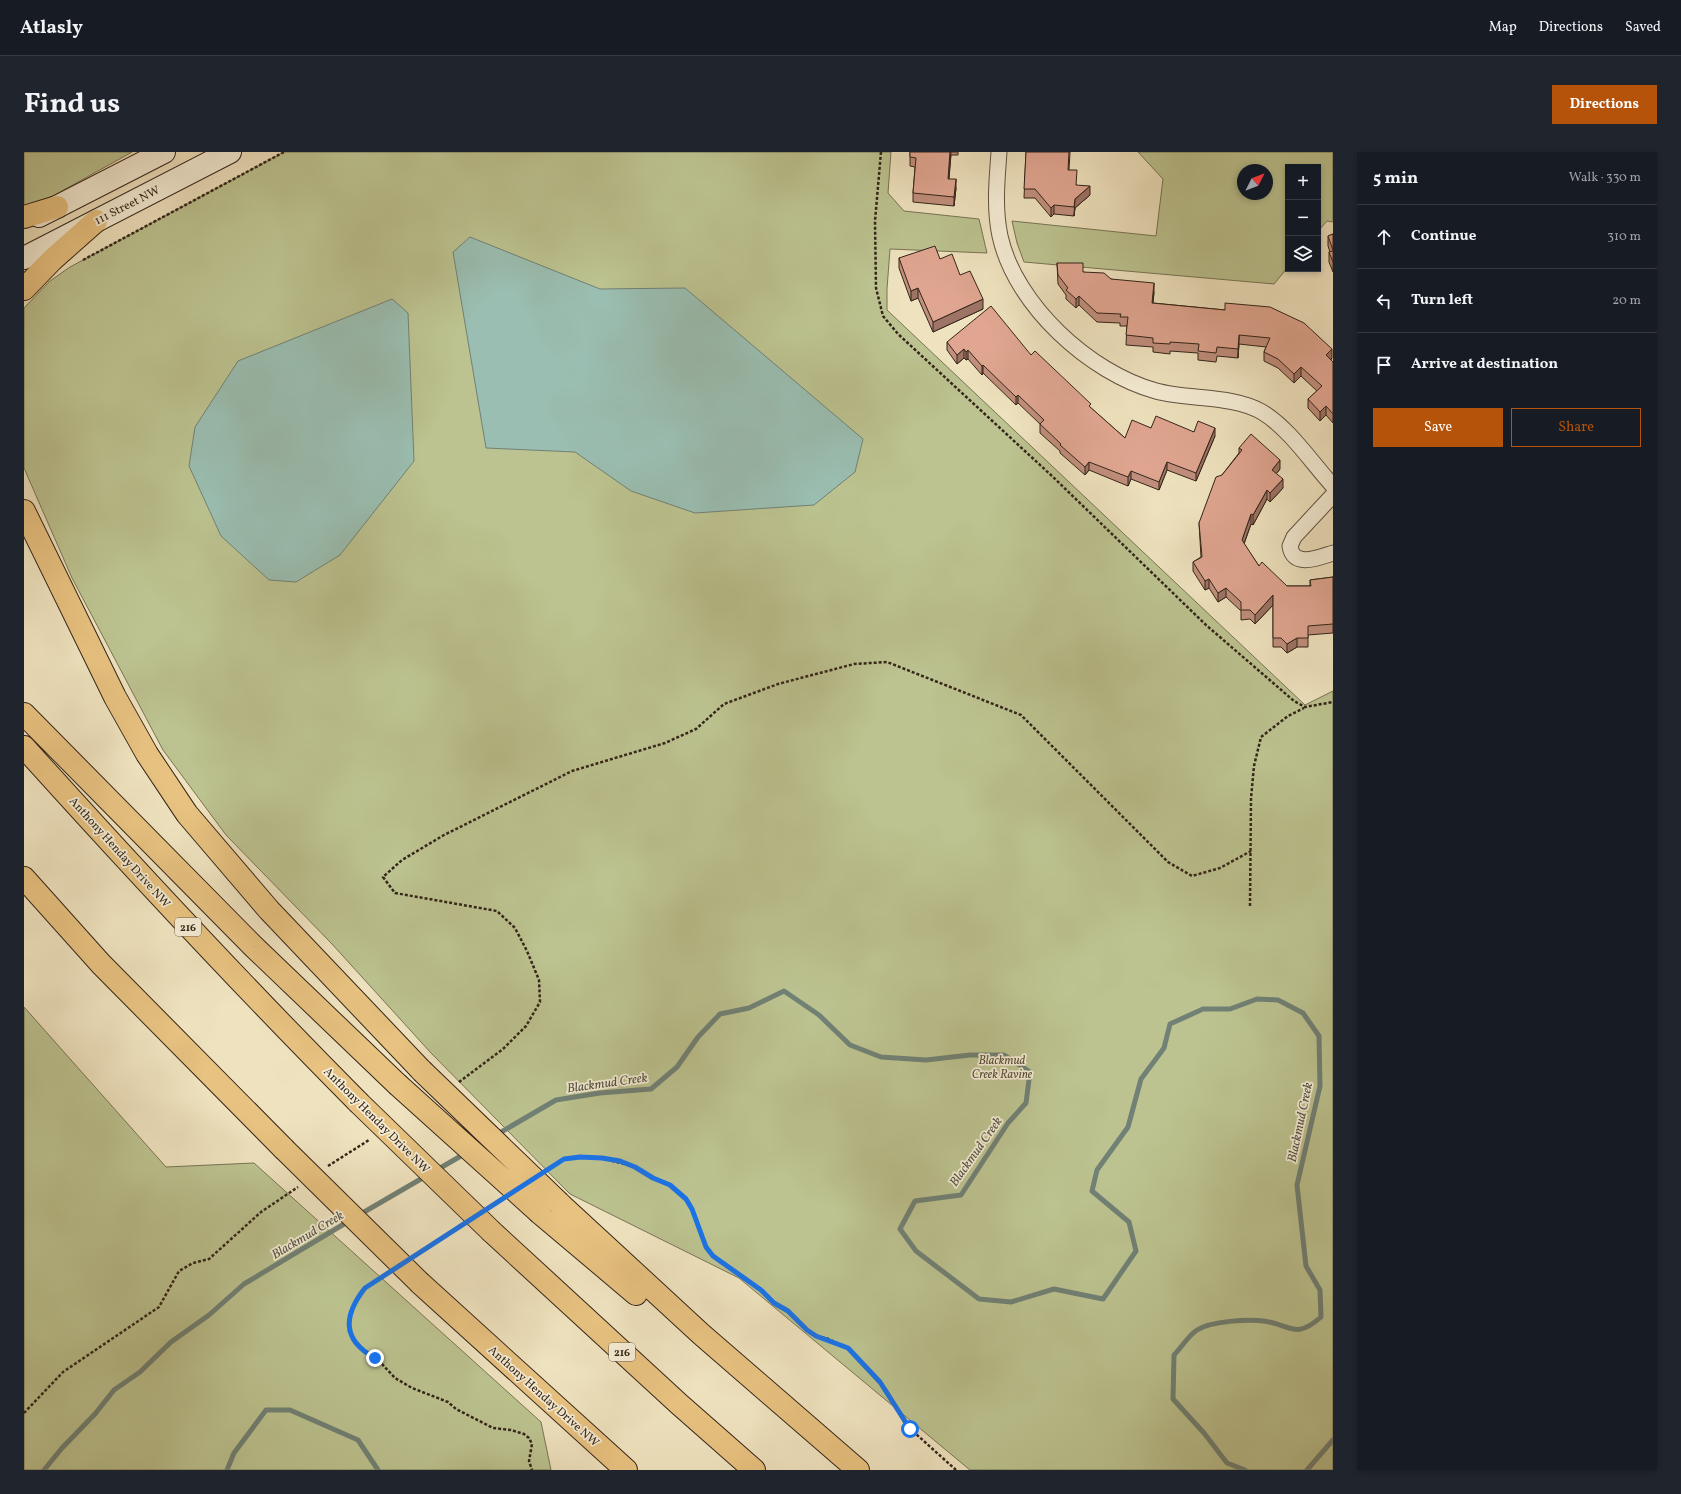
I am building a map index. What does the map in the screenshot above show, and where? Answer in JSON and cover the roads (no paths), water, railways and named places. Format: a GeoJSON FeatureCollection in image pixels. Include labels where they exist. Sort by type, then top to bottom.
{"type":"FeatureCollection","features":[{"type":"Feature","properties":{"kind":"highway"},"geometry":{"type":"LineString","coordinates":[[24,218],[57,207]]}},
{"type":"Feature","properties":{"kind":"highway"},"geometry":{"type":"LineString","coordinates":[[24,289],[52,260],[96,221]]}},
{"type":"Feature","properties":{"kind":"highway"},"geometry":{"type":"LineString","coordinates":[[24,511],[115,697],[147,754],[187,814],[269,910],[422,1071],[559,1203],[695,1329],[855,1467]]}},
{"type":"Feature","properties":{"kind":"highway"},"geometry":{"type":"LineString","coordinates":[[24,714],[254,947],[397,1084],[540,1213],[651,1306],[855,1467]]}},
{"type":"Feature","properties":{"kind":"highway","name":"Anthony Henday Drive NW"},"geometry":{"type":"LineString","coordinates":[[24,747],[148,884],[277,1021],[358,1102],[492,1232],[679,1404],[754,1470]]}},
{"type":"Feature","properties":{"kind":"highway","name":"Anthony Henday Drive NW"},"geometry":{"type":"LineString","coordinates":[[24,878],[101,964],[284,1149],[420,1283],[626,1470]]}},
{"type":"Feature","properties":{"kind":"highway"},"geometry":{"type":"LineString","coordinates":[[24,901],[101,964]]}},
{"type":"Feature","properties":{"kind":"main road"},"geometry":{"type":"LineString","coordinates":[[24,224],[164,152]]}},
{"type":"Feature","properties":{"kind":"main road","name":"111 Street NW"},"geometry":{"type":"LineString","coordinates":[[24,258],[230,152]]}},
{"type":"Feature","properties":{"kind":"street"},"geometry":{"type":"LineString","coordinates":[[999,152],[996,209],[1000,237],[1016,278],[1041,314],[1083,354],[1135,384],[1174,396],[1242,404],[1263,413],[1286,432],[1333,486]]}},
{"type":"Feature","properties":{"kind":"street"},"geometry":{"type":"LineString","coordinates":[[1333,495],[1294,538],[1290,546],[1292,552],[1298,558],[1306,561],[1333,553]]}},
{"type":"Feature","properties":{"kind":"water"},"geometry":{"type":"Polygon","coordinates":[[[470,237],[600,289],[685,288],[863,439],[855,472],[814,505],[695,513],[631,491],[575,452],[486,448],[453,252],[470,237]]]}},
{"type":"Feature","properties":{"kind":"water"},"geometry":{"type":"Polygon","coordinates":[[[392,299],[408,313],[414,461],[340,555],[296,582],[269,580],[221,536],[189,466],[195,427],[238,361],[392,299]]]}},
{"type":"Feature","properties":{"kind":"waterway","name":"Blackmud Creek"},"geometry":{"type":"LineString","coordinates":[[496,1135],[556,1100],[600,1093],[651,1089],[677,1067],[698,1037],[720,1014],[749,1008],[784,991],[819,1015],[850,1045],[881,1057],[926,1060],[970,1055],[1004,1055],[1030,1072],[1026,1103],[1008,1123],[961,1195],[915,1201],[900,1229],[916,1251],[979,1299],[1011,1302],[1054,1289],[1103,1299],[1136,1251],[1129,1222],[1092,1191],[1097,1170],[1128,1127],[1141,1079],[1164,1048],[1170,1024],[1203,1009],[1230,1009],[1257,999],[1278,1000],[1303,1013],[1319,1036],[1320,1086],[1297,1185],[1306,1266],[1320,1290],[1321,1317],[1305,1328],[1299,1329],[1293,1329],[1257,1320],[1230,1321],[1203,1327],[1197,1330],[1174,1355],[1173,1399],[1204,1433],[1227,1463],[1245,1470]]}},
{"type":"Feature","properties":{"kind":"waterway","name":"Blackmud Creek"},"geometry":{"type":"LineString","coordinates":[[435,1171],[466,1153]]}},
{"type":"Feature","properties":{"kind":"waterway","name":"Blackmud Creek"},"geometry":{"type":"LineString","coordinates":[[359,1215],[426,1176]]}},
{"type":"Feature","properties":{"kind":"waterway","name":"Blackmud Creek"},"geometry":{"type":"LineString","coordinates":[[44,1470],[62,1448],[95,1414],[114,1390],[140,1372],[171,1342],[209,1315],[244,1284],[349,1221]]}},
{"type":"Feature","properties":{"kind":"waterway","name":"Blackmud Creek"},"geometry":{"type":"LineString","coordinates":[[227,1470],[234,1453],[266,1410],[290,1410],[358,1440],[378,1470]]}},
{"type":"Feature","properties":{"kind":"waterway","name":"Blackmud Creek"},"geometry":{"type":"LineString","coordinates":[[1307,1470],[1333,1440]]}},
{"type":"Feature","properties":{"kind":"park label","name":"Blackmud Creek Ravine"},"geometry":{"type":"Point","coordinates":[1002,1067]}}]}
